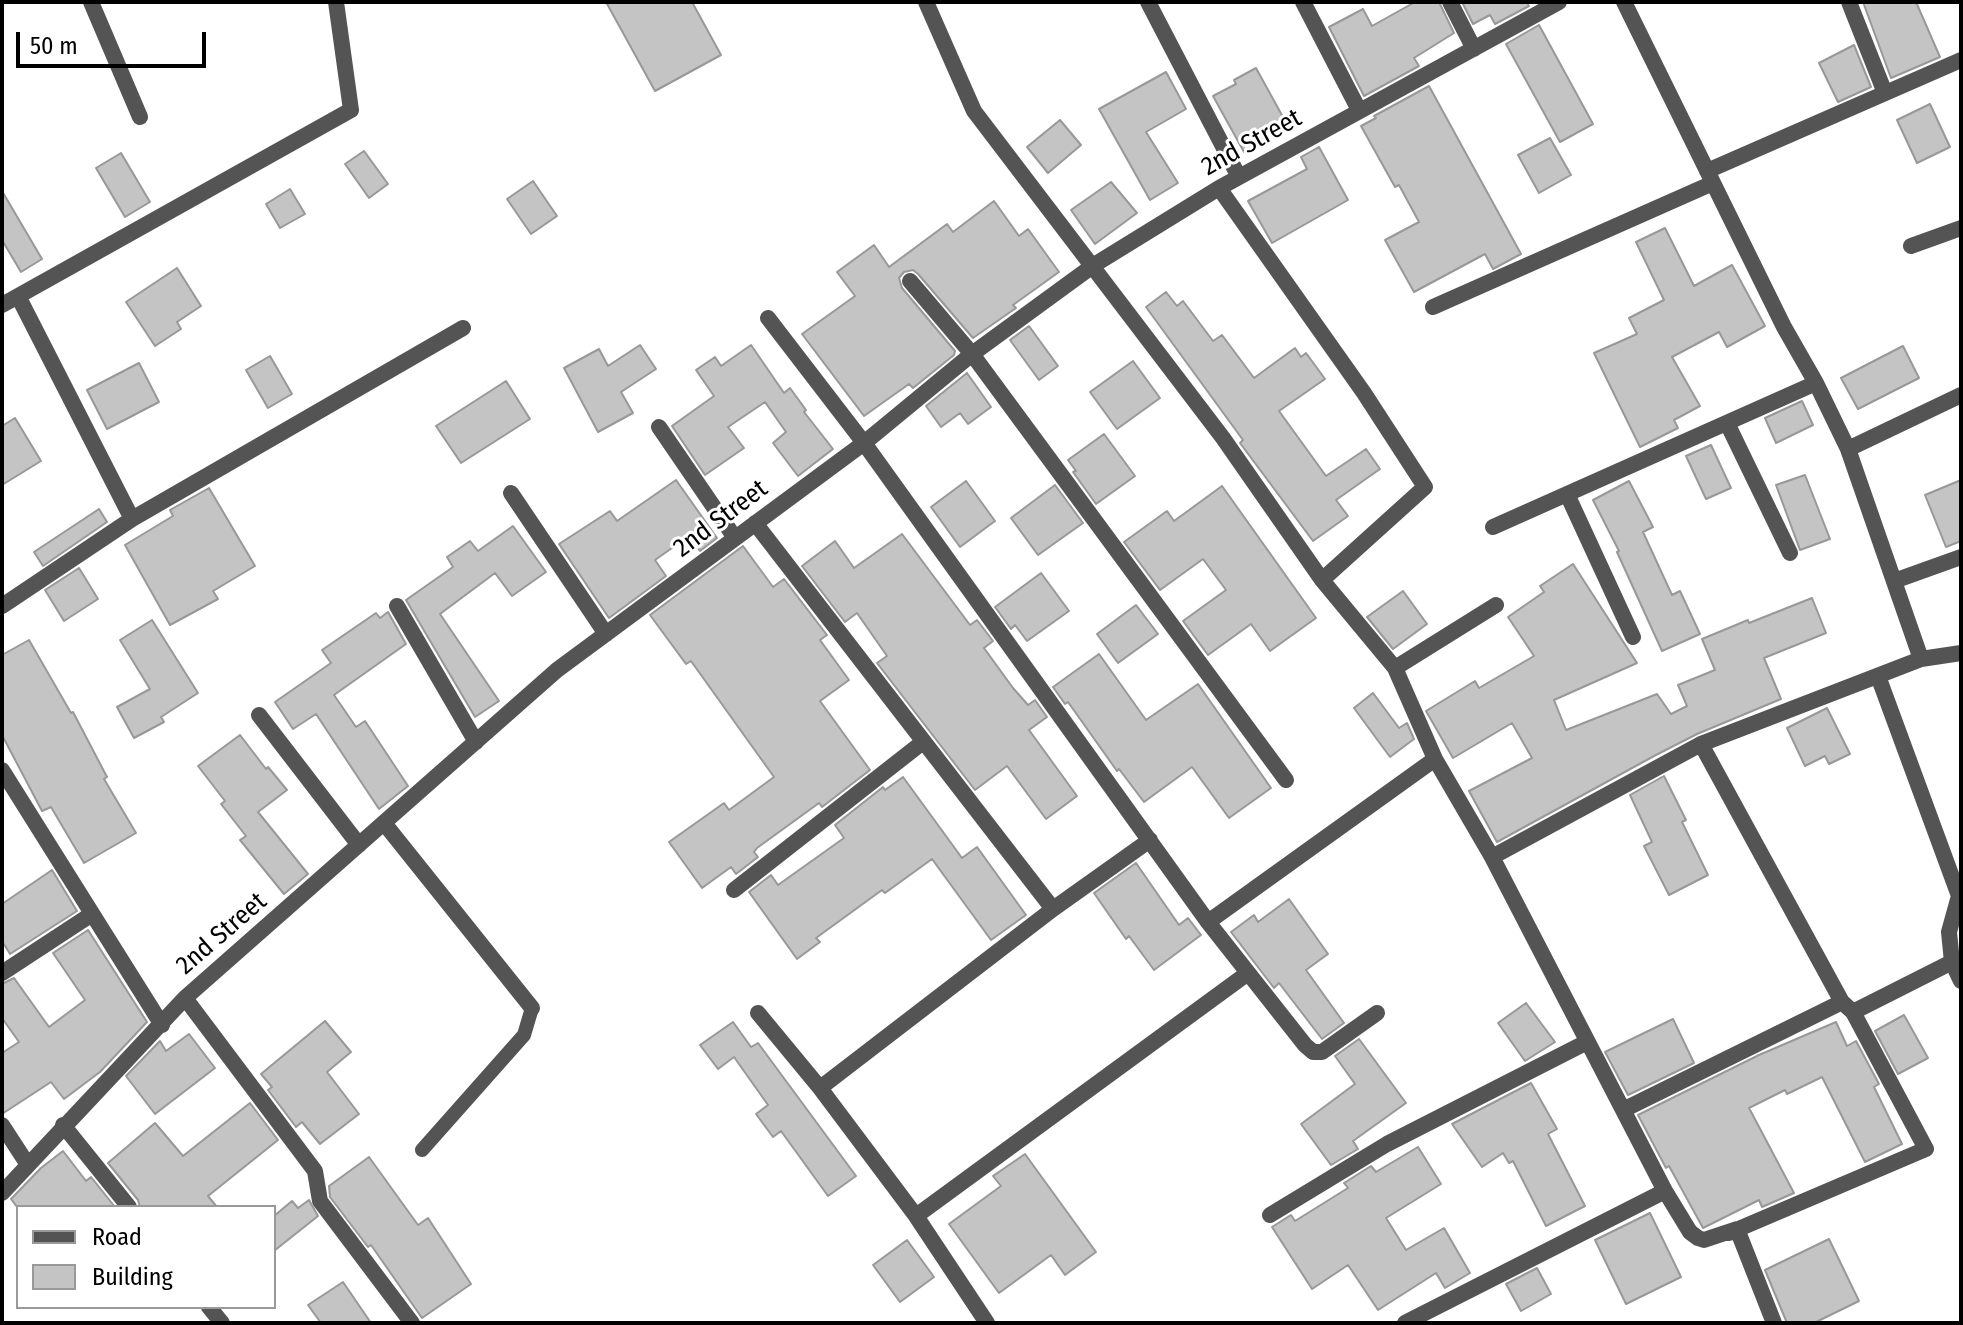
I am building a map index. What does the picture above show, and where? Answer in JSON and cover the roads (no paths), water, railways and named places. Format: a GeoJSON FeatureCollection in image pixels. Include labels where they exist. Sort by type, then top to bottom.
{"type":"FeatureCollection","features":[{"type":"Feature","properties":{"kind":"street"},"geometry":{"type":"LineString","coordinates":[[91,2],[140,117]]}},
{"type":"Feature","properties":{"kind":"street"},"geometry":{"type":"LineString","coordinates":[[2,305],[351,110],[336,2]]}},
{"type":"Feature","properties":{"kind":"street"},"geometry":{"type":"LineString","coordinates":[[926,2],[974,111],[1223,438],[1322,580],[1395,668],[1435,759],[1492,857],[1665,1191],[1690,1232],[1698,1238],[1704,1240],[1737,1229],[1774,1323]]}},
{"type":"Feature","properties":{"kind":"street"},"geometry":{"type":"LineString","coordinates":[[1148,2],[1239,177]]}},
{"type":"Feature","properties":{"kind":"street"},"geometry":{"type":"LineString","coordinates":[[1303,2],[1359,110]]}},
{"type":"Feature","properties":{"kind":"street"},"geometry":{"type":"LineString","coordinates":[[1450,2],[1474,49]]}},
{"type":"Feature","properties":{"kind":"street","name":"2nd Street"},"geometry":{"type":"LineString","coordinates":[[2,1193],[185,998],[557,670],[864,443],[972,354],[1094,265],[1219,188],[1559,2]]}},
{"type":"Feature","properties":{"kind":"street"},"geometry":{"type":"LineString","coordinates":[[1624,2],[1784,327],[1848,449],[1921,659]]}},
{"type":"Feature","properties":{"kind":"street"},"geometry":{"type":"LineString","coordinates":[[1849,2],[1885,93]]}},
{"type":"Feature","properties":{"kind":"street"},"geometry":{"type":"LineString","coordinates":[[1433,307],[1961,60]]}},
{"type":"Feature","properties":{"kind":"street"},"geometry":{"type":"LineString","coordinates":[[1219,188],[1364,393],[1425,487],[1322,580]]}},
{"type":"Feature","properties":{"kind":"street"},"geometry":{"type":"LineString","coordinates":[[1911,246],[1961,228]]}},
{"type":"Feature","properties":{"kind":"street"},"geometry":{"type":"LineString","coordinates":[[910,281],[972,354],[1286,780]]}},
{"type":"Feature","properties":{"kind":"street"},"geometry":{"type":"LineString","coordinates":[[18,296],[132,519]]}},
{"type":"Feature","properties":{"kind":"street"},"geometry":{"type":"LineString","coordinates":[[768,318],[864,443],[1208,922],[1305,1045],[1313,1052],[1322,1052],[1377,1013]]}},
{"type":"Feature","properties":{"kind":"street"},"geometry":{"type":"LineString","coordinates":[[2,606],[132,519],[463,328]]}},
{"type":"Feature","properties":{"kind":"street"},"geometry":{"type":"LineString","coordinates":[[1493,527],[1816,383]]}},
{"type":"Feature","properties":{"kind":"street"},"geometry":{"type":"LineString","coordinates":[[1848,449],[1961,395]]}},
{"type":"Feature","properties":{"kind":"street"},"geometry":{"type":"LineString","coordinates":[[1727,423],[1790,553]]}},
{"type":"Feature","properties":{"kind":"street"},"geometry":{"type":"LineString","coordinates":[[659,427],[735,538]]}},
{"type":"Feature","properties":{"kind":"street"},"geometry":{"type":"LineString","coordinates":[[511,493],[606,634]]}},
{"type":"Feature","properties":{"kind":"street"},"geometry":{"type":"LineString","coordinates":[[1567,494],[1633,637]]}},
{"type":"Feature","properties":{"kind":"street"},"geometry":{"type":"LineString","coordinates":[[755,523],[1053,909]]}},
{"type":"Feature","properties":{"kind":"street"},"geometry":{"type":"LineString","coordinates":[[1894,581],[1961,557]]}},
{"type":"Feature","properties":{"kind":"street"},"geometry":{"type":"LineString","coordinates":[[1395,668],[1496,605]]}},
{"type":"Feature","properties":{"kind":"street"},"geometry":{"type":"LineString","coordinates":[[397,606],[476,742]]}},
{"type":"Feature","properties":{"kind":"street"},"geometry":{"type":"LineString","coordinates":[[1492,857],[1701,744],[1921,659],[1961,653]]}},
{"type":"Feature","properties":{"kind":"street"},"geometry":{"type":"LineString","coordinates":[[1878,676],[1959,896],[1949,932],[1952,962],[1961,981]]}},
{"type":"Feature","properties":{"kind":"street"},"geometry":{"type":"LineString","coordinates":[[259,715],[359,845]]}},
{"type":"Feature","properties":{"kind":"street"},"geometry":{"type":"LineString","coordinates":[[734,890],[923,742]]}},
{"type":"Feature","properties":{"kind":"street"},"geometry":{"type":"LineString","coordinates":[[1701,744],[1926,1149],[1725,1234]]}},
{"type":"Feature","properties":{"kind":"street"},"geometry":{"type":"LineString","coordinates":[[1208,922],[1435,759]]}},
{"type":"Feature","properties":{"kind":"street"},"geometry":{"type":"LineString","coordinates":[[2,770],[162,1025]]}},
{"type":"Feature","properties":{"kind":"street"},"geometry":{"type":"LineString","coordinates":[[384,823],[532,1008]]}},
{"type":"Feature","properties":{"kind":"street"},"geometry":{"type":"LineString","coordinates":[[820,1088],[1053,909],[1150,840]]}},
{"type":"Feature","properties":{"kind":"street"},"geometry":{"type":"LineString","coordinates":[[2,973],[92,914]]}},
{"type":"Feature","properties":{"kind":"street"},"geometry":{"type":"LineString","coordinates":[[1623,1110],[1952,962]]}},
{"type":"Feature","properties":{"kind":"street"},"geometry":{"type":"LineString","coordinates":[[916,1216],[1248,973]]}},
{"type":"Feature","properties":{"kind":"street"},"geometry":{"type":"LineString","coordinates":[[185,998],[315,1171],[320,1201],[412,1323]]}},
{"type":"Feature","properties":{"kind":"street"},"geometry":{"type":"LineString","coordinates":[[758,1013],[820,1088],[916,1216],[987,1323]]}},
{"type":"Feature","properties":{"kind":"street"},"geometry":{"type":"LineString","coordinates":[[1270,1215],[1387,1144],[1587,1042]]}},
{"type":"Feature","properties":{"kind":"street"},"geometry":{"type":"LineString","coordinates":[[2,1125],[28,1165]]}},
{"type":"Feature","properties":{"kind":"street"},"geometry":{"type":"LineString","coordinates":[[63,1125],[127,1205]]}},
{"type":"Feature","properties":{"kind":"street"},"geometry":{"type":"LineString","coordinates":[[1405,1323],[1665,1191]]}},
{"type":"Feature","properties":{"kind":"lane"},"geometry":{"type":"LineString","coordinates":[[422,1150],[524,1035],[532,1008]]}}]}
